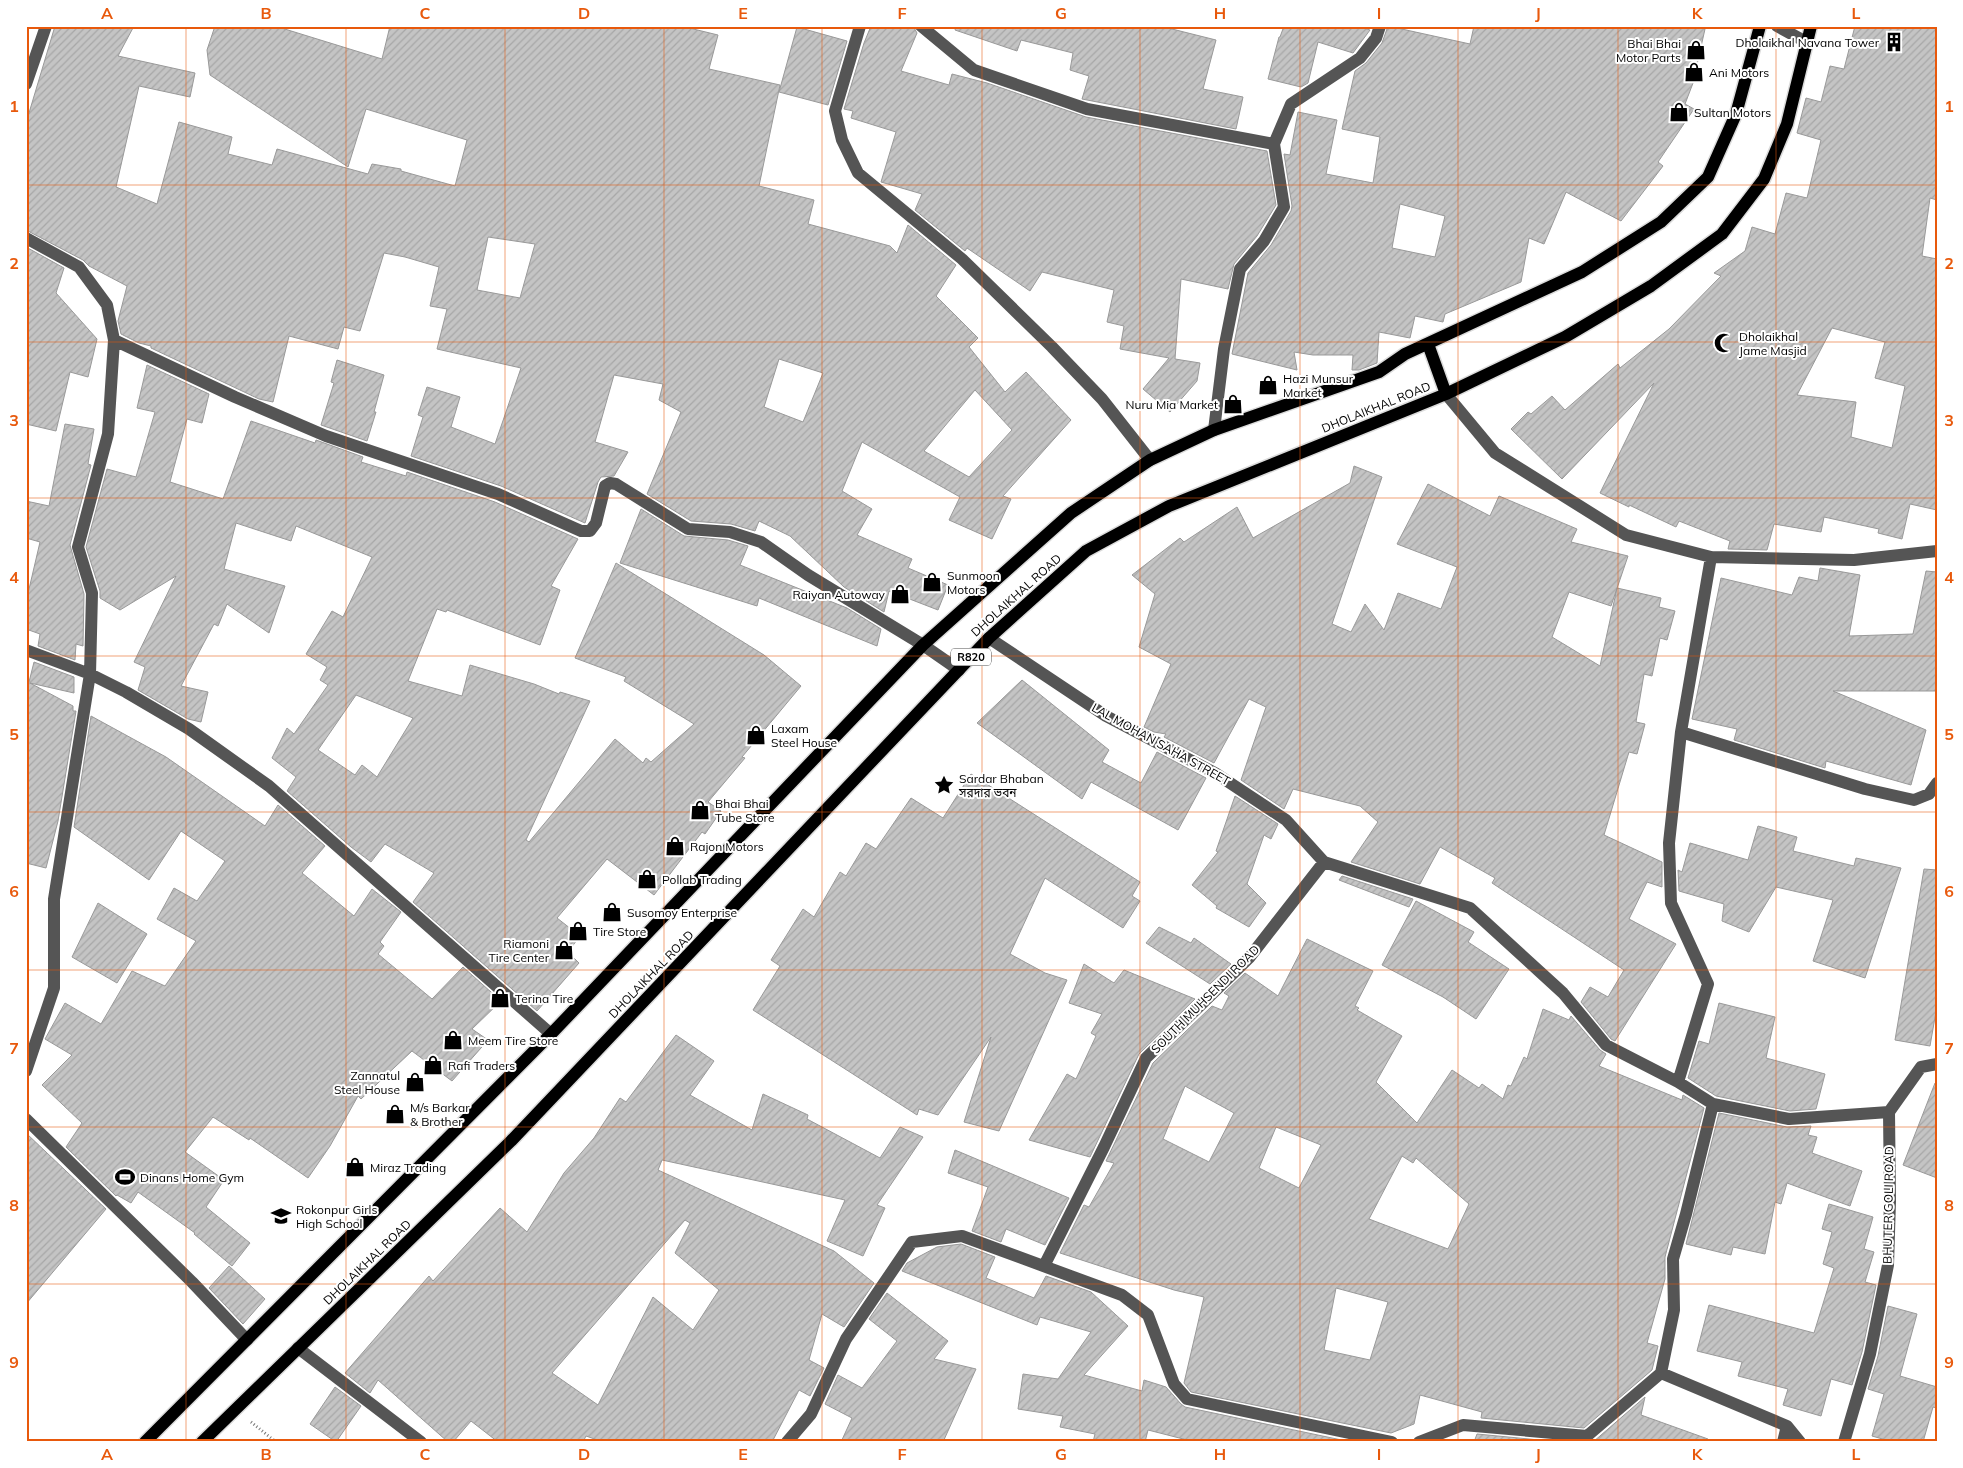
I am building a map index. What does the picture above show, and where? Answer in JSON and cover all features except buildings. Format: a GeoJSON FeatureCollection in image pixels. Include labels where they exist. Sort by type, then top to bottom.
{"type":"FeatureCollection","features":[{"type":"Feature","properties":{"kind":"main road","name":"DHOLAIKHAL ROAD"},"geometry":{"type":"LineString","coordinates":[[151,1440],[247,1340],[551,1034],[923,645],[1071,513],[1150,460],[1214,430],[1378,372],[1405,354],[1582,272],[1661,222],[1708,177],[1736,114],[1760,26]]}},
{"type":"Feature","properties":{"kind":"main road","name":"DHOLAIKHAL ROAD"},"geometry":{"type":"LineString","coordinates":[[202,1442],[511,1141],[988,638],[1086,551],[1170,506],[1446,394],[1565,336],[1651,286],[1722,234],[1764,179],[1787,124],[1811,26]]}},
{"type":"Feature","properties":{"kind":"main road"},"geometry":{"type":"LineString","coordinates":[[1428,344],[1446,394]]}},
{"type":"Feature","properties":{"kind":"street"},"geometry":{"type":"LineString","coordinates":[[26,84],[46,26]]}},
{"type":"Feature","properties":{"kind":"street"},"geometry":{"type":"LineString","coordinates":[[860,26],[835,111],[842,140],[858,173],[962,259],[1045,340],[1102,399],[1150,460]]}},
{"type":"Feature","properties":{"kind":"street"},"geometry":{"type":"LineString","coordinates":[[921,26],[974,70],[1087,109],[1274,144]]}},
{"type":"Feature","properties":{"kind":"street"},"geometry":{"type":"LineString","coordinates":[[1214,430],[1224,349],[1240,269],[1264,241],[1284,208],[1274,144],[1291,104],[1360,58],[1376,38],[1380,26]]}},
{"type":"Feature","properties":{"kind":"street"},"geometry":{"type":"LineString","coordinates":[[1777,26],[1808,43]]}},
{"type":"Feature","properties":{"kind":"street"},"geometry":{"type":"LineString","coordinates":[[26,238],[79,267],[107,305],[114,340],[108,434],[78,546],[92,593],[90,674],[54,898],[54,988],[26,1071]]}},
{"type":"Feature","properties":{"kind":"street"},"geometry":{"type":"LineString","coordinates":[[114,340],[235,398],[326,436],[498,494],[581,531],[590,531],[596,523],[604,486],[616,484],[688,529],[730,532],[761,542],[808,575],[923,645],[959,670]]}},
{"type":"Feature","properties":{"kind":"street"},"geometry":{"type":"LineString","coordinates":[[1446,394],[1494,453],[1626,535],[1711,556],[1854,560],[1937,551]]}},
{"type":"Feature","properties":{"kind":"street"},"geometry":{"type":"LineString","coordinates":[[1678,1082],[1708,984],[1671,903],[1669,843],[1681,732],[1711,556]]}},
{"type":"Feature","properties":{"kind":"street","name":"LAL MOHAN SAHA STREET"},"geometry":{"type":"LineString","coordinates":[[988,638],[1106,716],[1215,773],[1286,820],[1324,862]]}},
{"type":"Feature","properties":{"kind":"street"},"geometry":{"type":"LineString","coordinates":[[26,650],[90,674],[126,692],[189,728],[269,786],[551,1034]]}},
{"type":"Feature","properties":{"kind":"street"},"geometry":{"type":"LineString","coordinates":[[1681,732],[1865,789],[1914,800],[1929,794],[1937,783]]}},
{"type":"Feature","properties":{"kind":"street"},"geometry":{"type":"LineString","coordinates":[[1324,862],[1470,908],[1563,994],[1606,1045],[1678,1082],[1713,1104],[1789,1119],[1889,1112],[1921,1067],[1937,1064]]}},
{"type":"Feature","properties":{"kind":"street","name":"SOUTH MUHSENDI ROAD"},"geometry":{"type":"LineString","coordinates":[[1044,1266],[1146,1058],[1249,958],[1324,862]]}},
{"type":"Feature","properties":{"kind":"street"},"geometry":{"type":"LineString","coordinates":[[1419,1442],[1462,1425],[1587,1436],[1661,1373],[1674,1310],[1673,1259],[1713,1104]]}},
{"type":"Feature","properties":{"kind":"street","name":"BHUTER GOLI ROAD"},"geometry":{"type":"LineString","coordinates":[[1844,1442],[1870,1354],[1888,1265],[1890,1201],[1889,1112]]}},
{"type":"Feature","properties":{"kind":"street"},"geometry":{"type":"LineString","coordinates":[[26,1119],[192,1282],[247,1340]]}},
{"type":"Feature","properties":{"kind":"street"},"geometry":{"type":"LineString","coordinates":[[786,1442],[811,1414],[846,1339],[912,1242],[962,1236],[1122,1295],[1148,1315],[1174,1384],[1187,1399],[1392,1442]]}},
{"type":"Feature","properties":{"kind":"street"},"geometry":{"type":"LineString","coordinates":[[298,1348],[421,1442]]}},
{"type":"Feature","properties":{"kind":"street"},"geometry":{"type":"LineString","coordinates":[[1661,1373],[1787,1426],[1800,1442]]}},
{"type":"Feature","properties":{"kind":"street"},"geometry":{"type":"LineString","coordinates":[[1783,1442],[1787,1426]]}},
{"type":"Feature","properties":{"kind":"path"},"geometry":{"type":"LineString","coordinates":[[236,1409],[276,1442]]}},
{"type":"Feature","properties":{"kind":"place","name":"Dholaikhal Navana Tower"},"geometry":{"type":"Point","coordinates":[1894,42]}},
{"type":"Feature","properties":{"kind":"place","name":"Bhai Bhai Motor Parts"},"geometry":{"type":"Point","coordinates":[1696,50]}},
{"type":"Feature","properties":{"kind":"place","name":"Ani Motors"},"geometry":{"type":"Point","coordinates":[1694,72]}},
{"type":"Feature","properties":{"kind":"place","name":"Sultan Motors"},"geometry":{"type":"Point","coordinates":[1679,112]}},
{"type":"Feature","properties":{"kind":"place","name":"Dholaikhal Jame Masjid"},"geometry":{"type":"Point","coordinates":[1724,343]}},
{"type":"Feature","properties":{"kind":"place","name":"Hazi Munsur Market"},"geometry":{"type":"Point","coordinates":[1268,385]}},
{"type":"Feature","properties":{"kind":"place","name":"Nuru Mia Market"},"geometry":{"type":"Point","coordinates":[1233,404]}},
{"type":"Feature","properties":{"kind":"place","name":"Sunmoon Motors"},"geometry":{"type":"Point","coordinates":[932,582]}},
{"type":"Feature","properties":{"kind":"place","name":"Raiyan Autoway"},"geometry":{"type":"Point","coordinates":[900,594]}},
{"type":"Feature","properties":{"kind":"place","name":"Laxam Steel House"},"geometry":{"type":"Point","coordinates":[756,735]}},
{"type":"Feature","properties":{"kind":"place","name":"Sardar Bhaban সরদার ভবন"},"geometry":{"type":"Point","coordinates":[944,785]}},
{"type":"Feature","properties":{"kind":"place","name":"Bhai Bhai Tube Store"},"geometry":{"type":"Point","coordinates":[700,810]}},
{"type":"Feature","properties":{"kind":"place","name":"Rajon Motors"},"geometry":{"type":"Point","coordinates":[675,846]}},
{"type":"Feature","properties":{"kind":"place","name":"Pollab Trading"},"geometry":{"type":"Point","coordinates":[647,879]}},
{"type":"Feature","properties":{"kind":"place","name":"Susomoy Enterprise"},"geometry":{"type":"Point","coordinates":[612,912]}},
{"type":"Feature","properties":{"kind":"place","name":"Tire Store"},"geometry":{"type":"Point","coordinates":[578,931]}},
{"type":"Feature","properties":{"kind":"place","name":"Riamoni Tire Center"},"geometry":{"type":"Point","coordinates":[564,950]}},
{"type":"Feature","properties":{"kind":"place","name":"Terina Tire"},"geometry":{"type":"Point","coordinates":[500,998]}},
{"type":"Feature","properties":{"kind":"place","name":"Meem Tire Store"},"geometry":{"type":"Point","coordinates":[453,1040]}},
{"type":"Feature","properties":{"kind":"place","name":"Rafi Traders"},"geometry":{"type":"Point","coordinates":[433,1065]}},
{"type":"Feature","properties":{"kind":"place","name":"Zannatul Steel House"},"geometry":{"type":"Point","coordinates":[415,1082]}},
{"type":"Feature","properties":{"kind":"place","name":"M/s Barkar & Brother"},"geometry":{"type":"Point","coordinates":[395,1114]}},
{"type":"Feature","properties":{"kind":"place","name":"Miraz Trading"},"geometry":{"type":"Point","coordinates":[355,1167]}},
{"type":"Feature","properties":{"kind":"place","name":"Dinans Home Gym"},"geometry":{"type":"Point","coordinates":[125,1177]}},
{"type":"Feature","properties":{"kind":"place","name":"Rokonpur Girls High School"},"geometry":{"type":"Point","coordinates":[281,1216]}}]}
